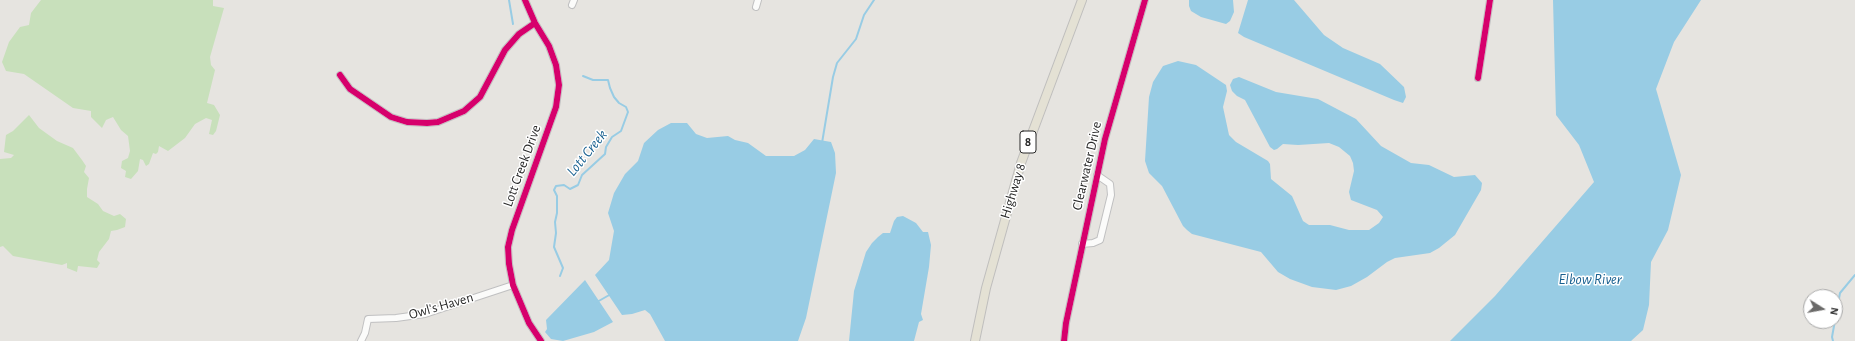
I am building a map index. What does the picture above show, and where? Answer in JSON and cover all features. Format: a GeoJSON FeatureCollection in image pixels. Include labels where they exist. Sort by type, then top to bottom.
{"type":"FeatureCollection","features":[{"type":"Feature","properties":{"kind":"main road","name":"Highway 8"},"geometry":{"type":"LineString","coordinates":[[975,341],[986,288],[1019,170],[1082,0]]}},
{"type":"Feature","properties":{"kind":"street","name":"Lott Creek Drive"},"geometry":{"type":"LineString","coordinates":[[525,0],[535,24],[549,46],[554,58],[559,85],[556,107],[512,230],[508,247],[508,264],[513,285],[529,322],[541,341]]}},
{"type":"Feature","properties":{"kind":"street"},"geometry":{"type":"LineString","coordinates":[[756,7],[758,0]]}},
{"type":"Feature","properties":{"kind":"street","name":"Clearwater Drive"},"geometry":{"type":"LineString","coordinates":[[1064,341],[1104,139],[1145,0]]}},
{"type":"Feature","properties":{"kind":"street"},"geometry":{"type":"LineString","coordinates":[[1478,78],[1490,0]]}},
{"type":"Feature","properties":{"kind":"street"},"geometry":{"type":"LineString","coordinates":[[340,75],[350,89],[391,117],[407,122],[438,122],[464,111],[480,97],[505,50],[520,34],[535,24]]}},
{"type":"Feature","properties":{"kind":"street"},"geometry":{"type":"LineString","coordinates":[[1082,244],[1093,243],[1100,240],[1111,195],[1110,184],[1097,175]]}},
{"type":"Feature","properties":{"kind":"street","name":"Owl's Haven"},"geometry":{"type":"LineString","coordinates":[[361,341],[365,333],[368,319],[396,318],[425,314],[513,285]]}},
{"type":"Feature","properties":{"kind":"green space"},"geometry":{"type":"Polygon","coordinates":[[[41,0],[213,0],[213,6],[224,8],[210,57],[211,65],[215,70],[207,103],[214,105],[220,115],[216,131],[213,135],[209,134],[212,120],[206,118],[195,124],[185,138],[168,151],[159,146],[158,152],[156,154],[153,153],[149,164],[146,166],[143,160],[140,159],[138,171],[131,179],[125,177],[126,171],[121,168],[122,161],[128,158],[130,151],[128,136],[121,130],[113,117],[106,120],[102,128],[91,117],[91,111],[73,108],[24,74],[6,71],[2,62],[9,42],[20,27],[29,25],[31,13],[41,0]]]}},
{"type":"Feature","properties":{"kind":"green space"},"geometry":{"type":"Polygon","coordinates":[[[29,115],[39,128],[57,141],[73,148],[82,160],[86,166],[84,172],[89,178],[87,197],[98,204],[103,211],[114,216],[120,214],[126,219],[125,227],[111,231],[109,239],[99,252],[97,260],[100,263],[97,268],[78,266],[77,272],[67,268],[67,263],[62,265],[13,256],[3,246],[0,247],[0,159],[11,158],[14,155],[4,152],[6,135],[13,131],[29,115]]]}},
{"type":"Feature","properties":{"kind":"water"},"geometry":{"type":"Polygon","coordinates":[[[1189,0],[1233,0],[1234,12],[1230,21],[1226,24],[1201,17],[1191,11],[1189,0]]]}},
{"type":"Feature","properties":{"kind":"water"},"geometry":{"type":"Polygon","coordinates":[[[1248,0],[1294,0],[1324,35],[1343,48],[1380,64],[1404,87],[1406,97],[1403,103],[1244,37],[1238,33],[1248,0]]]}},
{"type":"Feature","properties":{"kind":"water","name":"Elbow River"},"geometry":{"type":"Polygon","coordinates":[[[1553,0],[1701,0],[1674,42],[1656,89],[1681,175],[1668,230],[1651,262],[1649,305],[1643,330],[1631,341],[1450,341],[1495,296],[1594,182],[1579,145],[1556,115],[1553,0]]]}},
{"type":"Feature","properties":{"kind":"water"},"geometry":{"type":"Polygon","coordinates":[[[1178,61],[1196,65],[1226,85],[1227,91],[1223,107],[1229,135],[1236,142],[1268,161],[1270,164],[1271,179],[1292,196],[1303,221],[1309,225],[1330,225],[1349,230],[1369,230],[1379,223],[1383,217],[1377,210],[1351,200],[1349,192],[1354,171],[1353,163],[1350,156],[1339,147],[1329,143],[1298,145],[1283,144],[1274,150],[1270,147],[1245,100],[1237,96],[1232,91],[1230,85],[1233,79],[1239,77],[1276,92],[1318,99],[1356,119],[1381,146],[1411,163],[1429,165],[1454,177],[1475,175],[1482,183],[1481,190],[1455,235],[1439,248],[1430,253],[1395,258],[1351,286],[1336,290],[1312,287],[1290,279],[1278,272],[1261,252],[1192,234],[1183,226],[1162,186],[1149,173],[1145,161],[1149,97],[1153,82],[1163,66],[1178,61]]]}},
{"type":"Feature","properties":{"kind":"water"},"geometry":{"type":"Polygon","coordinates":[[[671,123],[687,123],[696,134],[707,138],[728,136],[735,140],[748,143],[766,156],[794,156],[805,150],[814,139],[831,142],[835,153],[836,173],[806,318],[798,341],[665,341],[650,314],[645,310],[622,315],[595,275],[609,260],[614,231],[608,213],[614,193],[625,174],[638,161],[644,143],[658,130],[671,123]]]}},
{"type":"Feature","properties":{"kind":"water"},"geometry":{"type":"Polygon","coordinates":[[[903,216],[916,223],[923,232],[928,232],[931,245],[921,314],[923,320],[919,322],[914,341],[849,341],[854,291],[866,252],[872,243],[883,233],[890,233],[897,217],[903,216]]]}},
{"type":"Feature","properties":{"kind":"water"},"geometry":{"type":"Polygon","coordinates":[[[585,280],[613,322],[594,332],[563,341],[551,339],[545,332],[547,329],[546,320],[585,280]]]}},
{"type":"Feature","properties":{"kind":"waterway"},"geometry":{"type":"LineString","coordinates":[[509,0],[513,24]]}},
{"type":"Feature","properties":{"kind":"waterway"},"geometry":{"type":"LineString","coordinates":[[822,143],[833,77],[837,63],[856,39],[864,15],[874,0]]}},
{"type":"Feature","properties":{"kind":"waterway","name":"Lott Creek"},"geometry":{"type":"LineString","coordinates":[[560,276],[563,268],[554,247],[556,233],[555,222],[557,213],[557,196],[554,190],[556,186],[564,185],[570,189],[578,185],[582,175],[605,154],[606,147],[612,137],[621,131],[628,112],[626,107],[619,103],[614,97],[608,80],[593,80],[583,76]]}},
{"type":"Feature","properties":{"kind":"waterway"},"geometry":{"type":"LineString","coordinates":[[1833,341],[1832,337],[1840,293],[1855,275]]}},
{"type":"Feature","properties":{"kind":"waterway"},"geometry":{"type":"LineString","coordinates":[[597,302],[611,294]]}},
{"type":"Feature","properties":{"kind":"cycle path"},"geometry":{"type":"LineString","coordinates":[[525,0],[535,23],[549,46],[556,65],[559,85],[556,107],[512,230],[508,247],[509,264],[513,285],[529,323],[541,341]]}},
{"type":"Feature","properties":{"kind":"cycle path"},"geometry":{"type":"LineString","coordinates":[[1064,341],[1066,323],[1105,139],[1145,0]]}},
{"type":"Feature","properties":{"kind":"cycle path"},"geometry":{"type":"LineString","coordinates":[[1478,78],[1490,0]]}},
{"type":"Feature","properties":{"kind":"cycle path"},"geometry":{"type":"LineString","coordinates":[[340,75],[350,89],[391,117],[407,122],[438,122],[464,111],[480,97],[505,50],[519,34],[535,23]]}}]}
